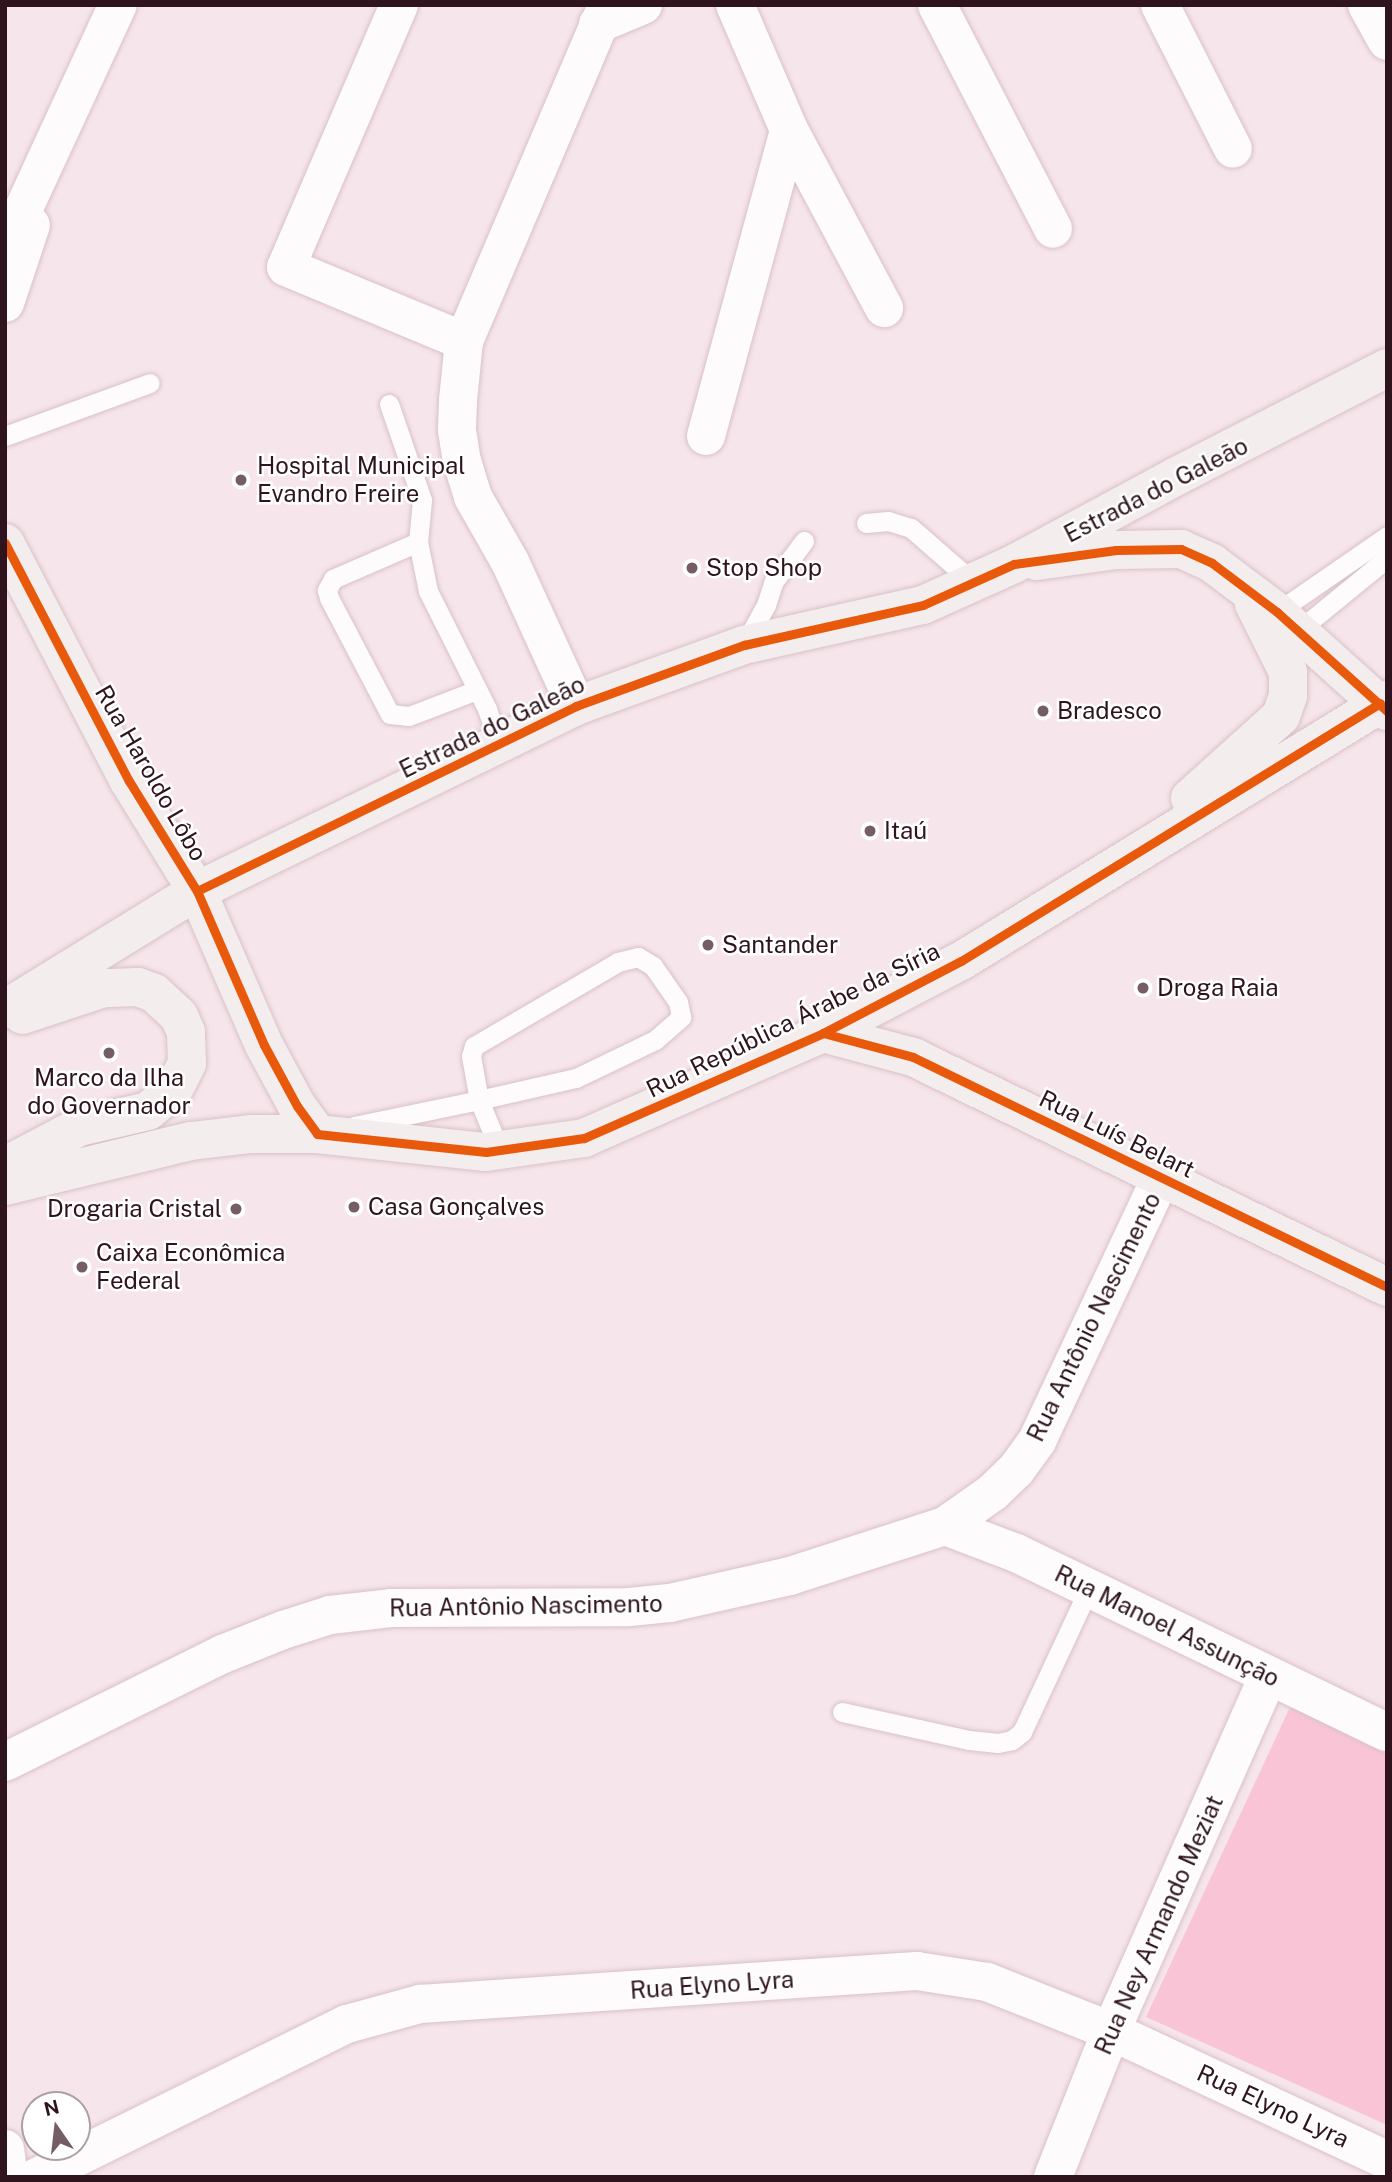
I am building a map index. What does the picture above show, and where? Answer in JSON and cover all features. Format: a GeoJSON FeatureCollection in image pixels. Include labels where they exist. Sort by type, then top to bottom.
{"type":"FeatureCollection","features":[{"type":"Feature","properties":{"kind":"main road","name":"Estrada do Galeão"},"geometry":{"type":"LineString","coordinates":[[5,1009],[197,891],[576,706],[744,645],[923,605],[1014,564],[1177,475],[1387,368]]}},
{"type":"Feature","properties":{"kind":"main road","name":"Rua Haroldo Lôbo"},"geometry":{"type":"LineString","coordinates":[[5,543],[129,781],[197,891],[264,1045],[297,1106],[317,1134]]}},
{"type":"Feature","properties":{"kind":"main road"},"geometry":{"type":"LineString","coordinates":[[1014,564],[1116,550],[1181,549],[1212,563],[1244,586],[1385,704]]}},
{"type":"Feature","properties":{"kind":"main road"},"geometry":{"type":"LineString","coordinates":[[1117,862],[1281,716],[1288,696],[1288,672],[1278,647],[1244,586]]}},
{"type":"Feature","properties":{"kind":"main road","name":"Rua República Árabe da Síria"},"geometry":{"type":"LineString","coordinates":[[317,1134],[486,1152],[584,1138],[823,1033],[961,961],[1117,862],[1385,704]]}},
{"type":"Feature","properties":{"kind":"main road"},"geometry":{"type":"LineString","coordinates":[[5,1021],[104,988],[138,987],[154,993],[179,1016],[188,1048],[182,1078],[162,1102],[148,1111],[79,1127],[5,1166]]}},
{"type":"Feature","properties":{"kind":"main road","name":"Rua Luís Belart"},"geometry":{"type":"LineString","coordinates":[[823,1033],[914,1058],[1387,1287]]}},
{"type":"Feature","properties":{"kind":"main road"},"geometry":{"type":"LineString","coordinates":[[5,1186],[191,1141],[251,1134],[317,1134]]}},
{"type":"Feature","properties":{"kind":"street"},"geometry":{"type":"LineString","coordinates":[[5,249],[64,127],[118,5]]}},
{"type":"Feature","properties":{"kind":"street"},"geometry":{"type":"LineString","coordinates":[[399,5],[286,267],[464,341]]}},
{"type":"Feature","properties":{"kind":"street"},"geometry":{"type":"LineString","coordinates":[[576,706],[510,562],[473,497],[462,463],[457,429],[464,341],[603,15],[643,5]]}},
{"type":"Feature","properties":{"kind":"street"},"geometry":{"type":"LineString","coordinates":[[735,5],[789,130],[884,308]]}},
{"type":"Feature","properties":{"kind":"street"},"geometry":{"type":"LineString","coordinates":[[937,5],[1053,229]]}},
{"type":"Feature","properties":{"kind":"street"},"geometry":{"type":"LineString","coordinates":[[1160,5],[1233,149]]}},
{"type":"Feature","properties":{"kind":"street"},"geometry":{"type":"LineString","coordinates":[[1367,5],[1387,41]]}},
{"type":"Feature","properties":{"kind":"street"},"geometry":{"type":"LineString","coordinates":[[5,303],[64,127]]}},
{"type":"Feature","properties":{"kind":"street"},"geometry":{"type":"LineString","coordinates":[[706,436],[789,130]]}},
{"type":"Feature","properties":{"kind":"street","name":"Rua Antônio Nascimento"},"geometry":{"type":"LineString","coordinates":[[5,1762],[223,1654],[283,1629],[330,1615],[391,1608],[629,1607],[670,1603],[790,1576],[945,1526],[993,1492],[1016,1470],[1037,1441],[1161,1177]]}},
{"type":"Feature","properties":{"kind":"street","name":"Rua Manoel Assunção"},"geometry":{"type":"LineString","coordinates":[[945,1526],[1016,1553],[1387,1732]]}},
{"type":"Feature","properties":{"kind":"street","name":"Rua Ney Armando Meziat"},"geometry":{"type":"LineString","coordinates":[[1053,2177],[1111,2031],[1269,1675]]}},
{"type":"Feature","properties":{"kind":"street","name":"Rua Elyno Lyra"},"geometry":{"type":"LineString","coordinates":[[37,2177],[347,2024],[420,2004],[917,1971],[987,1982],[1111,2031],[1387,2160]]}},
{"type":"Feature","properties":{"kind":"street"},"geometry":{"type":"LineString","coordinates":[[5,2149],[9,2177]]}},
{"type":"Feature","properties":{"kind":"lane"},"geometry":{"type":"LineString","coordinates":[[5,436],[150,383]]}},
{"type":"Feature","properties":{"kind":"lane"},"geometry":{"type":"LineString","coordinates":[[389,404],[422,500],[418,542],[428,591],[477,690],[499,744]]}},
{"type":"Feature","properties":{"kind":"lane"},"geometry":{"type":"LineString","coordinates":[[866,523],[888,521],[911,528],[974,583]]}},
{"type":"Feature","properties":{"kind":"lane"},"geometry":{"type":"LineString","coordinates":[[1288,621],[1387,536]]}},
{"type":"Feature","properties":{"kind":"lane"},"geometry":{"type":"LineString","coordinates":[[744,645],[766,605],[774,581],[804,541]]}},
{"type":"Feature","properties":{"kind":"lane"},"geometry":{"type":"LineString","coordinates":[[418,542],[333,579],[327,590],[329,598],[390,714],[409,716],[477,690]]}},
{"type":"Feature","properties":{"kind":"lane"},"geometry":{"type":"LineString","coordinates":[[1288,621],[1387,558]]}},
{"type":"Feature","properties":{"kind":"lane"},"geometry":{"type":"LineString","coordinates":[[317,1134],[478,1100],[576,1078],[654,1040],[681,1017],[678,1002],[653,966],[638,957],[618,962],[474,1046],[471,1056],[478,1100],[500,1151]]}},
{"type":"Feature","properties":{"kind":"lane"},"geometry":{"type":"LineString","coordinates":[[842,1712],[969,1740],[999,1743],[1012,1740],[1022,1732],[1089,1588]]}},
{"type":"Feature","properties":{"kind":"shaded area"},"geometry":{"type":"Polygon","coordinates":[[[1292,1703],[1387,1746],[1387,2125],[1146,2017],[1292,1703]]]}},
{"type":"Feature","properties":{"kind":"cycle path"},"geometry":{"type":"LineString","coordinates":[[5,543],[129,781],[197,891],[264,1045],[297,1106],[317,1134],[486,1152],[584,1138],[823,1033],[961,961],[1380,703]]}},
{"type":"Feature","properties":{"kind":"cycle path"},"geometry":{"type":"LineString","coordinates":[[197,891],[576,706],[744,645],[923,605],[1014,564],[1116,550],[1181,549],[1212,563],[1277,612],[1387,711]]}},
{"type":"Feature","properties":{"kind":"cycle path"},"geometry":{"type":"LineString","coordinates":[[823,1033],[913,1057],[1387,1287]]}},
{"type":"Feature","properties":{"kind":"place","name":"Hospital Municipal Evandro Freire"},"geometry":{"type":"Point","coordinates":[241,480]}},
{"type":"Feature","properties":{"kind":"place","name":"Stop Shop"},"geometry":{"type":"Point","coordinates":[692,568]}},
{"type":"Feature","properties":{"kind":"place","name":"Bradesco"},"geometry":{"type":"Point","coordinates":[1043,711]}},
{"type":"Feature","properties":{"kind":"place","name":"Itaú"},"geometry":{"type":"Point","coordinates":[870,831]}},
{"type":"Feature","properties":{"kind":"place","name":"Santander"},"geometry":{"type":"Point","coordinates":[708,945]}},
{"type":"Feature","properties":{"kind":"place","name":"Droga Raia"},"geometry":{"type":"Point","coordinates":[1143,988]}},
{"type":"Feature","properties":{"kind":"place","name":"Marco da Ilha do Governador"},"geometry":{"type":"Point","coordinates":[109,1053]}},
{"type":"Feature","properties":{"kind":"place","name":"Casa Gonçalves"},"geometry":{"type":"Point","coordinates":[354,1207]}},
{"type":"Feature","properties":{"kind":"place","name":"Drogaria Cristal"},"geometry":{"type":"Point","coordinates":[236,1209]}},
{"type":"Feature","properties":{"kind":"place","name":"Caixa Econômica Federal"},"geometry":{"type":"Point","coordinates":[82,1267]}}]}
